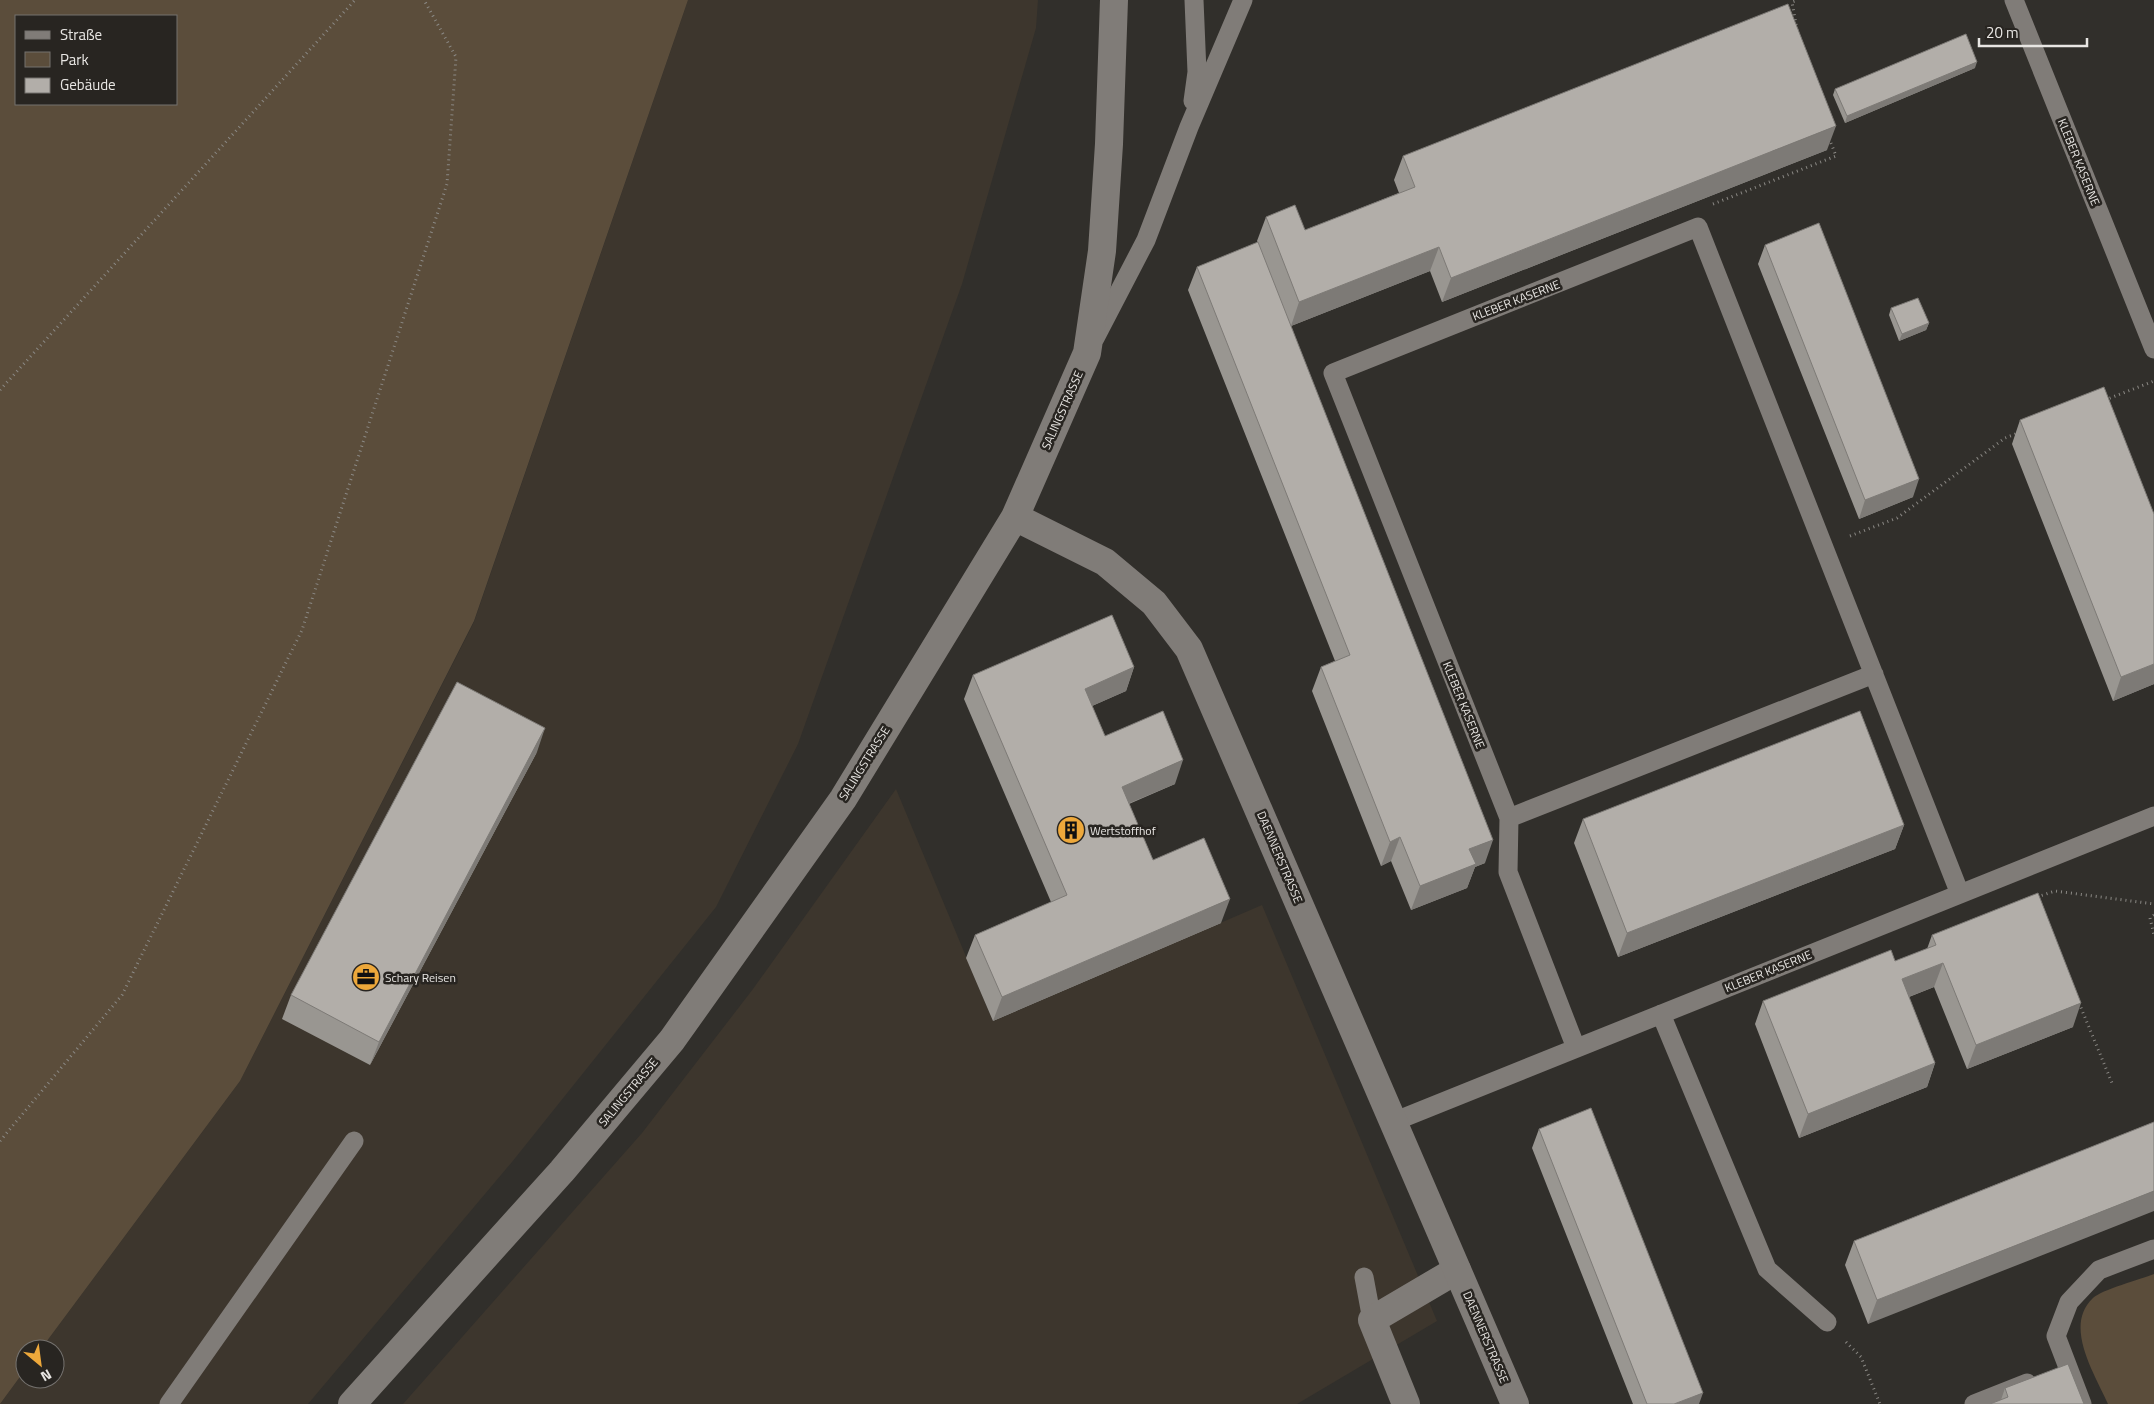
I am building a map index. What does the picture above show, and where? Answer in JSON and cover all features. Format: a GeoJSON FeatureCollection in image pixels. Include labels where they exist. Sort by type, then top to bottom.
{"type":"FeatureCollection","features":[{"type":"Feature","properties":{"kind":"street","name":"SALINGSTRASSE"},"geometry":{"type":"LineString","coordinates":[[352,1404],[562,1171],[672,1040],[843,799],[1015,518],[1087,353],[1102,251],[1114,0]]}},
{"type":"Feature","properties":{"kind":"street","name":"DAENNERSTRASSE"},"geometry":{"type":"LineString","coordinates":[[1015,518],[1104,562],[1154,603],[1189,649],[1515,1404]]}},
{"type":"Feature","properties":{"kind":"street"},"geometry":{"type":"LineString","coordinates":[[1406,1404],[1372,1320],[1457,1270]]}},
{"type":"Feature","properties":{"kind":"lane"},"geometry":{"type":"LineString","coordinates":[[1189,127],[1197,72],[1194,0]]}},
{"type":"Feature","properties":{"kind":"lane"},"geometry":{"type":"LineString","coordinates":[[1087,353],[1146,240],[1189,127],[1243,0]]}},
{"type":"Feature","properties":{"kind":"lane","name":"KLEBER KASERNE"},"geometry":{"type":"LineString","coordinates":[[2014,0],[2149,323],[2154,349]]}},
{"type":"Feature","properties":{"kind":"lane"},"geometry":{"type":"LineString","coordinates":[[1698,227],[1960,894]]}},
{"type":"Feature","properties":{"kind":"lane","name":"KLEBER KASERNE"},"geometry":{"type":"LineString","coordinates":[[1576,1048],[1508,872],[1509,818],[1333,373],[1698,227]]}},
{"type":"Feature","properties":{"kind":"lane"},"geometry":{"type":"LineString","coordinates":[[1509,818],[1874,674]]}},
{"type":"Feature","properties":{"kind":"lane","name":"KLEBER KASERNE"},"geometry":{"type":"LineString","coordinates":[[1393,1122],[2154,816]]}},
{"type":"Feature","properties":{"kind":"lane"},"geometry":{"type":"LineString","coordinates":[[1661,1014],[1766,1268],[1827,1322]]}},
{"type":"Feature","properties":{"kind":"lane"},"geometry":{"type":"LineString","coordinates":[[170,1404],[354,1141]]}},
{"type":"Feature","properties":{"kind":"lane"},"geometry":{"type":"LineString","coordinates":[[2082,1404],[2054,1373],[2056,1336],[2069,1302],[2099,1270],[2154,1249]]}},
{"type":"Feature","properties":{"kind":"lane"},"geometry":{"type":"LineString","coordinates":[[1364,1277],[1372,1320]]}},
{"type":"Feature","properties":{"kind":"lane"},"geometry":{"type":"LineString","coordinates":[[1974,1404],[2054,1373]]}},
{"type":"Feature","properties":{"kind":"path"},"geometry":{"type":"LineString","coordinates":[[0,390],[355,0]]}},
{"type":"Feature","properties":{"kind":"path"},"geometry":{"type":"LineString","coordinates":[[0,1141],[122,995],[302,630],[447,184],[456,56],[424,0]]}},
{"type":"Feature","properties":{"kind":"path"},"geometry":{"type":"LineString","coordinates":[[1797,31],[1792,2],[1798,0]]}},
{"type":"Feature","properties":{"kind":"path"},"geometry":{"type":"LineString","coordinates":[[1698,227],[1701,209],[1836,156],[1826,130]]}},
{"type":"Feature","properties":{"kind":"path"},"geometry":{"type":"LineString","coordinates":[[2098,403],[2154,381]]}},
{"type":"Feature","properties":{"kind":"path"},"geometry":{"type":"LineString","coordinates":[[1824,547],[1897,518],[2005,438],[2024,431]]}},
{"type":"Feature","properties":{"kind":"path"},"geometry":{"type":"LineString","coordinates":[[2031,866],[2040,906]]}},
{"type":"Feature","properties":{"kind":"path"},"geometry":{"type":"LineString","coordinates":[[2037,897],[2055,891],[2154,904]]}},
{"type":"Feature","properties":{"kind":"path"},"geometry":{"type":"LineString","coordinates":[[2154,915],[2150,918],[2154,935]]}},
{"type":"Feature","properties":{"kind":"path"},"geometry":{"type":"LineString","coordinates":[[2076,995],[2112,1083]]}},
{"type":"Feature","properties":{"kind":"path"},"geometry":{"type":"LineString","coordinates":[[1827,1322],[1861,1357],[1880,1404]]}},
{"type":"Feature","properties":{"kind":"shaded area"},"geometry":{"type":"Polygon","coordinates":[[[688,0],[1038,0],[1036,28],[962,284],[798,744],[716,907],[512,1162],[308,1404],[0,1404],[15,1384],[15,1389],[65,1389],[65,1339],[48,1339],[240,1081],[474,622],[688,0]]]}},
{"type":"Feature","properties":{"kind":"shaded area"},"geometry":{"type":"Polygon","coordinates":[[[896,789],[993,1021],[1262,905],[1437,1321],[1297,1404],[403,1404],[642,1133],[753,989],[896,789]]]}},
{"type":"Feature","properties":{"kind":"green space"},"geometry":{"type":"Polygon","coordinates":[[[0,0],[688,0],[474,621],[240,1081],[48,1339],[15,1339],[15,1384],[0,1404],[0,0]]]}},
{"type":"Feature","properties":{"kind":"green space"},"geometry":{"type":"Polygon","coordinates":[[[2154,1274],[2154,1404],[2108,1404],[2084,1350],[2081,1322],[2084,1309],[2097,1295],[2154,1274]]]}},
{"type":"Feature","properties":{"kind":"building"},"geometry":{"type":"Polygon","coordinates":[[[1788,4],[1836,126],[1451,278],[1439,247],[1299,302],[1266,217],[1295,205],[1305,230],[1415,187],[1403,156],[1788,4]]]}},
{"type":"Feature","properties":{"kind":"building"},"geometry":{"type":"Polygon","coordinates":[[[1966,34],[1977,62],[1847,116],[1835,89],[1966,34]]]}},
{"type":"Feature","properties":{"kind":"building"},"geometry":{"type":"Polygon","coordinates":[[[1819,223],[1919,479],[1865,500],[1765,245],[1819,223]]]}},
{"type":"Feature","properties":{"kind":"building"},"geometry":{"type":"Polygon","coordinates":[[[1258,242],[1493,840],[1469,849],[1476,864],[1420,886],[1400,837],[1390,842],[1321,667],[1350,655],[1197,267],[1258,242]]]}},
{"type":"Feature","properties":{"kind":"building"},"geometry":{"type":"Polygon","coordinates":[[[1918,298],[1929,323],[1902,334],[1891,308],[1918,298]]]}},
{"type":"Feature","properties":{"kind":"building"},"geometry":{"type":"Polygon","coordinates":[[[2104,387],[2154,514],[2154,664],[2121,677],[2020,420],[2104,387]]]}},
{"type":"Feature","properties":{"kind":"building","name":"Wertstoffhof"},"geometry":{"type":"Polygon","coordinates":[[[1112,615],[1134,667],[1085,689],[1105,736],[1163,711],[1183,760],[1122,787],[1153,860],[1204,838],[1230,899],[1002,997],[975,935],[1067,895],[973,675],[1112,615]]]}},
{"type":"Feature","properties":{"kind":"building"},"geometry":{"type":"Polygon","coordinates":[[[457,682],[545,728],[379,1042],[291,995],[457,682]]]}},
{"type":"Feature","properties":{"kind":"building"},"geometry":{"type":"Polygon","coordinates":[[[1860,711],[1904,825],[1627,933],[1583,819],[1860,711]]]}},
{"type":"Feature","properties":{"kind":"building"},"geometry":{"type":"Polygon","coordinates":[[[2038,893],[2081,1003],[1976,1045],[1943,963],[1902,979],[1935,1063],[1808,1114],[1763,1001],[1891,950],[1895,961],[1936,945],[1932,935],[2038,893]]]}},
{"type":"Feature","properties":{"kind":"building"},"geometry":{"type":"Polygon","coordinates":[[[1591,1108],[1703,1393],[1674,1404],[1647,1404],[1539,1129],[1591,1108]]]}},
{"type":"Feature","properties":{"kind":"building"},"geometry":{"type":"Polygon","coordinates":[[[2154,1122],[2154,1191],[1877,1300],[1854,1241],[2154,1122]]]}},
{"type":"Feature","properties":{"kind":"building"},"geometry":{"type":"Polygon","coordinates":[[[2068,1364],[2084,1404],[1990,1404],[2008,1397],[2005,1388],[2068,1364]]]}},
{"type":"Feature","properties":{"kind":"place","name":"Wertstoffhof"},"geometry":{"type":"Point","coordinates":[1071,830]}},
{"type":"Feature","properties":{"kind":"place","name":"Schary Reisen"},"geometry":{"type":"Point","coordinates":[366,977]}}]}
